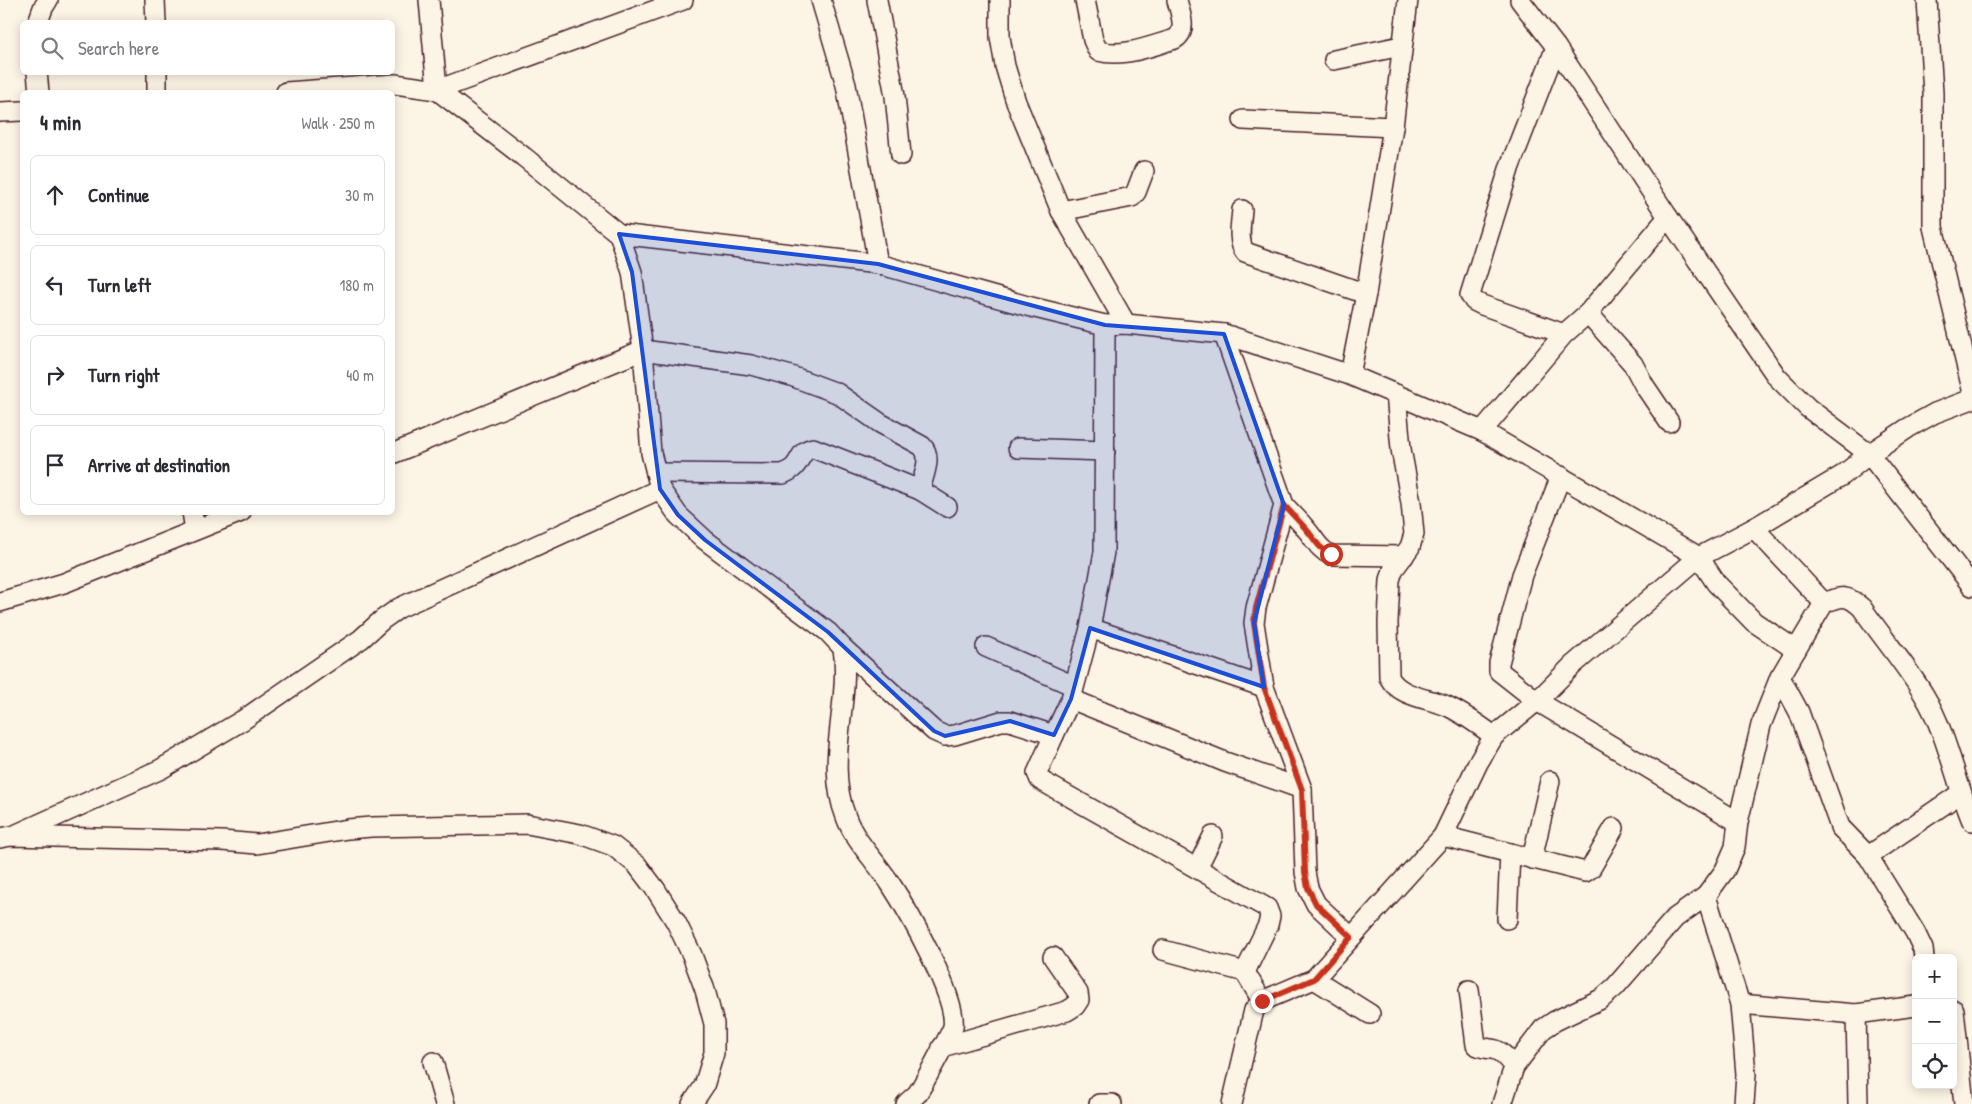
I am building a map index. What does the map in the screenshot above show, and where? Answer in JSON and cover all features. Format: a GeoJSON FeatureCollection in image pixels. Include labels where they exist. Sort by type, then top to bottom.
{"type":"FeatureCollection","features":[{"type":"Feature","properties":{"kind":"street"},"geometry":{"type":"LineString","coordinates":[[39,20],[48,0]]}},
{"type":"Feature","properties":{"kind":"street"},"geometry":{"type":"LineString","coordinates":[[155,0],[156,20]]}},
{"type":"Feature","properties":{"kind":"street"},"geometry":{"type":"LineString","coordinates":[[429,0],[437,90],[524,157],[618,234],[632,272],[643,350],[651,453],[658,481],[678,515],[705,540],[828,632],[934,731],[945,736],[955,735],[1001,721],[1010,721],[1054,735]]}},
{"type":"Feature","properties":{"kind":"street"},"geometry":{"type":"LineString","coordinates":[[313,90],[395,84],[437,90],[683,0]]}},
{"type":"Feature","properties":{"kind":"street"},"geometry":{"type":"LineString","coordinates":[[821,0],[846,86],[878,264]]}},
{"type":"Feature","properties":{"kind":"street"},"geometry":{"type":"LineString","coordinates":[[877,0],[895,96],[901,155]]}},
{"type":"Feature","properties":{"kind":"street"},"geometry":{"type":"LineString","coordinates":[[1000,0],[1000,37],[1005,66],[1016,102],[1061,211],[1126,324]]}},
{"type":"Feature","properties":{"kind":"street"},"geometry":{"type":"LineString","coordinates":[[1085,0],[1093,40],[1098,51],[1107,53],[1131,51],[1180,36],[1183,30],[1177,0]]}},
{"type":"Feature","properties":{"kind":"street"},"geometry":{"type":"LineString","coordinates":[[1350,374],[1366,294],[1393,127],[1401,46],[1408,0]]}},
{"type":"Feature","properties":{"kind":"street"},"geometry":{"type":"LineString","coordinates":[[1520,0],[1556,46],[1668,217],[1777,377],[1808,408],[1869,454],[1972,586]]}},
{"type":"Feature","properties":{"kind":"street"},"geometry":{"type":"LineString","coordinates":[[1927,0],[1933,93],[1933,227],[1972,389]]}},
{"type":"Feature","properties":{"kind":"street"},"geometry":{"type":"LineString","coordinates":[[1334,60],[1401,46]]}},
{"type":"Feature","properties":{"kind":"street"},"geometry":{"type":"LineString","coordinates":[[1556,46],[1510,166],[1470,295],[1474,301],[1482,306],[1564,334]]}},
{"type":"Feature","properties":{"kind":"street"},"geometry":{"type":"LineString","coordinates":[[37,75],[39,90]]}},
{"type":"Feature","properties":{"kind":"street"},"geometry":{"type":"LineString","coordinates":[[157,75],[157,90]]}},
{"type":"Feature","properties":{"kind":"street"},"geometry":{"type":"LineString","coordinates":[[0,112],[20,110]]}},
{"type":"Feature","properties":{"kind":"street"},"geometry":{"type":"LineString","coordinates":[[1244,120],[1393,127]]}},
{"type":"Feature","properties":{"kind":"street"},"geometry":{"type":"LineString","coordinates":[[1061,211],[1132,197],[1136,192],[1144,171]]}},
{"type":"Feature","properties":{"kind":"street"},"geometry":{"type":"LineString","coordinates":[[1242,210],[1240,241],[1245,252],[1366,294]]}},
{"type":"Feature","properties":{"kind":"street"},"geometry":{"type":"LineString","coordinates":[[1482,431],[1564,334],[1588,313],[1668,217]]}},
{"type":"Feature","properties":{"kind":"street"},"geometry":{"type":"LineString","coordinates":[[618,234],[878,264],[1105,326],[1126,324],[1224,334],[1350,374],[1482,431],[1699,557],[1716,583],[1754,622],[1796,650]]}},
{"type":"Feature","properties":{"kind":"street"},"geometry":{"type":"LineString","coordinates":[[1588,313],[1633,364],[1644,385],[1669,422]]}},
{"type":"Feature","properties":{"kind":"street"},"geometry":{"type":"LineString","coordinates":[[1105,326],[1106,451],[1104,552],[1090,628],[1073,692],[1037,773],[1040,780],[1267,908],[1270,916],[1268,925],[1245,972]]}},
{"type":"Feature","properties":{"kind":"street"},"geometry":{"type":"LineString","coordinates":[[1224,334],[1284,505],[1318,545],[1324,551],[1331,554],[1404,556]]}},
{"type":"Feature","properties":{"kind":"street"},"geometry":{"type":"LineString","coordinates":[[395,453],[643,350],[751,365],[837,392],[880,423],[922,446],[927,451],[928,457],[920,490]]}},
{"type":"Feature","properties":{"kind":"street"},"geometry":{"type":"LineString","coordinates":[[1396,394],[1401,449],[1411,503],[1414,534],[1410,547],[1393,570],[1390,580],[1388,622],[1389,677],[1392,684],[1400,690],[1447,707],[1470,719],[1494,736]]}},
{"type":"Feature","properties":{"kind":"street"},"geometry":{"type":"LineString","coordinates":[[1232,1104],[1254,1010],[1262,1001],[1314,979],[1443,836],[1478,763],[1494,736],[1537,701],[1573,665],[1699,557],[1754,528],[1843,475],[1869,454],[1921,420],[1972,399]]}},
{"type":"Feature","properties":{"kind":"street"},"geometry":{"type":"LineString","coordinates":[[6,837],[161,769],[243,720],[361,639],[399,608],[658,481],[783,474],[793,470],[798,465],[802,453],[806,449],[812,448],[920,490],[947,507]]}},
{"type":"Feature","properties":{"kind":"street"},"geometry":{"type":"LineString","coordinates":[[1018,448],[1106,451]]}},
{"type":"Feature","properties":{"kind":"street"},"geometry":{"type":"LineString","coordinates":[[1561,476],[1522,575],[1499,663],[1499,671],[1537,701],[1738,822]]}},
{"type":"Feature","properties":{"kind":"street"},"geometry":{"type":"LineString","coordinates":[[1284,505],[1256,608],[1254,623],[1264,687],[1302,790],[1305,872],[1308,888],[1316,904],[1351,937]]}},
{"type":"Feature","properties":{"kind":"street"},"geometry":{"type":"LineString","coordinates":[[0,602],[64,583],[193,521],[224,515]]}},
{"type":"Feature","properties":{"kind":"street"},"geometry":{"type":"LineString","coordinates":[[1754,528],[1824,603]]}},
{"type":"Feature","properties":{"kind":"street"},"geometry":{"type":"LineString","coordinates":[[1502,1104],[1514,1067],[1543,1029],[1555,1021],[1601,999],[1616,987],[1675,918],[1706,896],[1725,870],[1735,847],[1738,822],[1761,725],[1780,677],[1824,603],[1840,596],[1852,599],[1868,616],[1924,696],[1938,724],[1972,820]]}},
{"type":"Feature","properties":{"kind":"street"},"geometry":{"type":"LineString","coordinates":[[1090,628],[1264,687]]}},
{"type":"Feature","properties":{"kind":"street"},"geometry":{"type":"LineString","coordinates":[[986,647],[1073,692],[1225,762],[1302,790]]}},
{"type":"Feature","properties":{"kind":"street"},"geometry":{"type":"LineString","coordinates":[[843,648],[846,669],[837,759],[838,787],[846,817],[860,843],[890,883],[937,967],[950,1000],[953,1027],[917,1093],[906,1104]]}},
{"type":"Feature","properties":{"kind":"street"},"geometry":{"type":"LineString","coordinates":[[1780,677],[1799,712],[1840,827],[1868,856],[1915,932],[1924,954]]}},
{"type":"Feature","properties":{"kind":"street"},"geometry":{"type":"LineString","coordinates":[[1532,859],[1550,782]]}},
{"type":"Feature","properties":{"kind":"street"},"geometry":{"type":"LineString","coordinates":[[1868,856],[1961,793]]}},
{"type":"Feature","properties":{"kind":"street"},"geometry":{"type":"LineString","coordinates":[[6,837],[222,841],[257,844],[348,829],[527,824],[580,834],[613,846],[637,865],[656,890],[676,922],[705,990],[714,1024],[714,1053],[704,1086],[692,1104]]}},
{"type":"Feature","properties":{"kind":"street"},"geometry":{"type":"LineString","coordinates":[[1443,836],[1585,872],[1590,868],[1614,828]]}},
{"type":"Feature","properties":{"kind":"street"},"geometry":{"type":"LineString","coordinates":[[1197,868],[1213,836]]}},
{"type":"Feature","properties":{"kind":"street"},"geometry":{"type":"LineString","coordinates":[[1507,920],[1510,853]]}},
{"type":"Feature","properties":{"kind":"street"},"geometry":{"type":"LineString","coordinates":[[1706,896],[1740,1004],[1746,1074],[1744,1104]]}},
{"type":"Feature","properties":{"kind":"street"},"geometry":{"type":"LineString","coordinates":[[1163,950],[1245,972],[1262,1001]]}},
{"type":"Feature","properties":{"kind":"street"},"geometry":{"type":"LineString","coordinates":[[942,1047],[1067,1011],[1075,1006],[1079,1000],[1078,993],[1053,957]]}},
{"type":"Feature","properties":{"kind":"street"},"geometry":{"type":"LineString","coordinates":[[1314,979],[1370,1014]]}},
{"type":"Feature","properties":{"kind":"street"},"geometry":{"type":"LineString","coordinates":[[1469,990],[1476,1044],[1481,1048],[1497,1050],[1514,1067]]}},
{"type":"Feature","properties":{"kind":"street"},"geometry":{"type":"LineString","coordinates":[[1740,1004],[1856,1014],[1912,1007]]}},
{"type":"Feature","properties":{"kind":"street"},"geometry":{"type":"LineString","coordinates":[[1957,1011],[1972,1015]]}},
{"type":"Feature","properties":{"kind":"street"},"geometry":{"type":"LineString","coordinates":[[1856,1014],[1858,1104]]}},
{"type":"Feature","properties":{"kind":"street"},"geometry":{"type":"LineString","coordinates":[[1957,1038],[1964,1104]]}},
{"type":"Feature","properties":{"kind":"street"},"geometry":{"type":"LineString","coordinates":[[433,1062],[445,1104]]}},
{"type":"Feature","properties":{"kind":"street"},"geometry":{"type":"LineString","coordinates":[[1099,1104],[1112,1104]]}},
{"type":"Feature","properties":{"kind":"highlighted area"},"geometry":{"type":"Polygon","coordinates":[[[619,234],[878,264],[1105,325],[1224,334],[1284,505],[1254,623],[1264,687],[1090,628],[1071,699],[1054,735],[1010,721],[945,736],[934,731],[828,632],[705,540],[678,515],[660,489],[632,272],[619,234]]]}},
{"type":"Feature","properties":{"kind":"route"},"geometry":{"type":"LineString","coordinates":[[1262,1001],[1314,979],[1351,937],[1316,904],[1308,888],[1305,872],[1302,790],[1264,687],[1254,623],[1256,608],[1284,505],[1318,545],[1324,551],[1331,554]]}}]}
